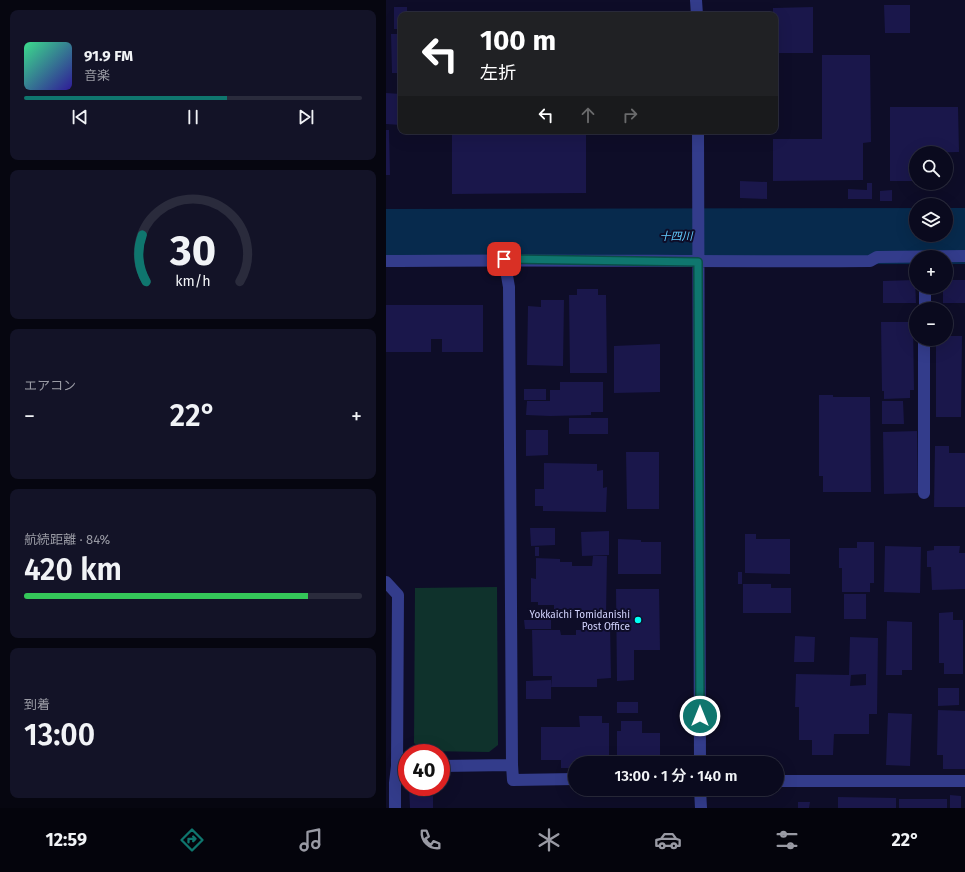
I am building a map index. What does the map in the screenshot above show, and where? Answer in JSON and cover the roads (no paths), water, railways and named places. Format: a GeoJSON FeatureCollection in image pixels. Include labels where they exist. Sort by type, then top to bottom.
{"type":"FeatureCollection","features":[{"type":"Feature","properties":{"kind":"street"},"geometry":{"type":"LineString","coordinates":[[696,0],[697,12]]}},
{"type":"Feature","properties":{"kind":"street"},"geometry":{"type":"LineString","coordinates":[[698,134],[700,756]]}},
{"type":"Feature","properties":{"kind":"street"},"geometry":{"type":"LineString","coordinates":[[386,261],[698,256],[870,261],[877,257],[909,257]]}},
{"type":"Feature","properties":{"kind":"street"},"geometry":{"type":"LineString","coordinates":[[953,256],[965,256]]}},
{"type":"Feature","properties":{"kind":"street"},"geometry":{"type":"LineString","coordinates":[[504,259],[509,287],[513,780],[568,779]]}},
{"type":"Feature","properties":{"kind":"street"},"geometry":{"type":"LineString","coordinates":[[924,346],[924,493]]}},
{"type":"Feature","properties":{"kind":"street"},"geometry":{"type":"LineString","coordinates":[[386,582],[398,595],[401,744]]}},
{"type":"Feature","properties":{"kind":"street"},"geometry":{"type":"LineString","coordinates":[[450,766],[512,765]]}},
{"type":"Feature","properties":{"kind":"street"},"geometry":{"type":"LineString","coordinates":[[395,808],[395,784],[398,776]]}},
{"type":"Feature","properties":{"kind":"street"},"geometry":{"type":"LineString","coordinates":[[784,781],[965,781]]}},
{"type":"Feature","properties":{"kind":"street"},"geometry":{"type":"LineString","coordinates":[[700,796],[701,808]]}},
{"type":"Feature","properties":{"kind":"waterway","name":"十四川"},"geometry":{"type":"LineString","coordinates":[[386,237],[965,236]]}},
{"type":"Feature","properties":{"kind":"place","name":"Yokkaichi Tomidanishi Post Office"},"geometry":{"type":"Point","coordinates":[638,620]}}]}
